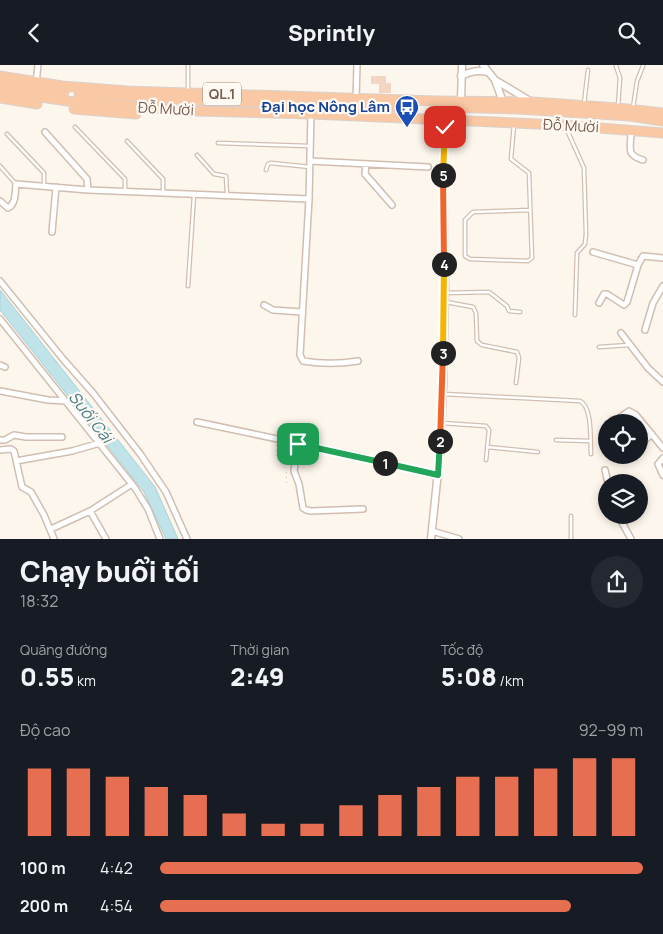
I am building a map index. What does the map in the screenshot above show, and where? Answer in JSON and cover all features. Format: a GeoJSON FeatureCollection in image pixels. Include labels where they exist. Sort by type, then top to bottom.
{"type":"FeatureCollection","features":[{"type":"Feature","properties":{"kind":"highway","name":"Đỗ Mười"},"geometry":{"type":"LineString","coordinates":[[0,76],[35,85]]}},
{"type":"Feature","properties":{"kind":"highway","name":"Đỗ Mười"},"geometry":{"type":"LineString","coordinates":[[0,83],[188,96],[446,105],[461,102],[630,116],[663,121]]}},
{"type":"Feature","properties":{"kind":"highway","name":"Đỗ Mười"},"geometry":{"type":"LineString","coordinates":[[0,91],[81,103],[129,107],[502,126],[663,139]]}},
{"type":"Feature","properties":{"kind":"highway","name":"Đỗ Mười"},"geometry":{"type":"LineString","coordinates":[[188,96],[356,99],[446,105]]}},
{"type":"Feature","properties":{"kind":"highway","name":"Đỗ Mười"},"geometry":{"type":"LineString","coordinates":[[0,98],[92,111],[164,115],[311,117]]}},
{"type":"Feature","properties":{"kind":"highway"},"geometry":{"type":"LineString","coordinates":[[460,124],[461,102]]}},
{"type":"Feature","properties":{"kind":"highway","name":"Đỗ Mười"},"geometry":{"type":"LineString","coordinates":[[503,105],[532,102],[663,113]]}},
{"type":"Feature","properties":{"kind":"highway"},"geometry":{"type":"LineString","coordinates":[[445,123],[446,105]]}},
{"type":"Feature","properties":{"kind":"highway"},"geometry":{"type":"LineString","coordinates":[[502,126],[503,105]]}},
{"type":"Feature","properties":{"kind":"highway","name":"Đỗ Mười"},"geometry":{"type":"LineString","coordinates":[[514,127],[582,126],[663,133]]}},
{"type":"Feature","properties":{"kind":"street"},"geometry":{"type":"LineString","coordinates":[[35,85],[38,65]]}},
{"type":"Feature","properties":{"kind":"street"},"geometry":{"type":"LineString","coordinates":[[356,99],[357,65]]}},
{"type":"Feature","properties":{"kind":"street"},"geometry":{"type":"LineString","coordinates":[[461,102],[462,65]]}},
{"type":"Feature","properties":{"kind":"street"},"geometry":{"type":"LineString","coordinates":[[483,65],[494,80],[503,105]]}},
{"type":"Feature","properties":{"kind":"street"},"geometry":{"type":"LineString","coordinates":[[461,76],[477,70],[488,72]]}},
{"type":"Feature","properties":{"kind":"street"},"geometry":{"type":"LineString","coordinates":[[494,80],[532,102]]}},
{"type":"Feature","properties":{"kind":"street"},"geometry":{"type":"LineString","coordinates":[[311,117],[309,199],[300,355],[303,361],[314,363],[358,361]]}},
{"type":"Feature","properties":{"kind":"street"},"geometry":{"type":"LineString","coordinates":[[431,539],[438,475],[442,394],[445,293],[443,168],[445,123]]}},
{"type":"Feature","properties":{"kind":"street"},"geometry":{"type":"LineString","coordinates":[[45,132],[88,179],[88,190]]}},
{"type":"Feature","properties":{"kind":"street"},"geometry":{"type":"LineString","coordinates":[[631,135],[630,151],[643,160]]}},
{"type":"Feature","properties":{"kind":"street"},"geometry":{"type":"LineString","coordinates":[[310,164],[428,167]]}},
{"type":"Feature","properties":{"kind":"street"},"geometry":{"type":"LineString","coordinates":[[366,164],[365,174],[392,205]]}},
{"type":"Feature","properties":{"kind":"street"},"geometry":{"type":"LineString","coordinates":[[0,201],[8,208],[11,207],[14,201],[16,184],[88,190],[309,199]]}},
{"type":"Feature","properties":{"kind":"street"},"geometry":{"type":"LineString","coordinates":[[52,232],[56,187]]}},
{"type":"Feature","properties":{"kind":"street"},"geometry":{"type":"LineString","coordinates":[[594,251],[638,265]]}},
{"type":"Feature","properties":{"kind":"street"},"geometry":{"type":"LineString","coordinates":[[599,303],[604,294],[607,294],[624,305],[627,302],[638,265],[643,255],[663,258]]}},
{"type":"Feature","properties":{"kind":"street"},"geometry":{"type":"LineString","coordinates":[[0,281],[141,455],[166,492],[187,539]]}},
{"type":"Feature","properties":{"kind":"street"},"geometry":{"type":"LineString","coordinates":[[645,330],[653,303],[663,286]]}},
{"type":"Feature","properties":{"kind":"street"},"geometry":{"type":"LineString","coordinates":[[264,305],[273,310],[302,312]]}},
{"type":"Feature","properties":{"kind":"street"},"geometry":{"type":"LineString","coordinates":[[0,319],[132,484],[148,509],[160,539]]}},
{"type":"Feature","properties":{"kind":"street"},"geometry":{"type":"LineString","coordinates":[[621,333],[648,368],[663,382]]}},
{"type":"Feature","properties":{"kind":"street"},"geometry":{"type":"LineString","coordinates":[[0,391],[48,400],[66,401]]}},
{"type":"Feature","properties":{"kind":"street"},"geometry":{"type":"LineString","coordinates":[[197,423],[358,456],[438,475]]}},
{"type":"Feature","properties":{"kind":"street"},"geometry":{"type":"LineString","coordinates":[[648,429],[653,438],[663,448]]}},
{"type":"Feature","properties":{"kind":"street"},"geometry":{"type":"LineString","coordinates":[[648,437],[652,434]]}},
{"type":"Feature","properties":{"kind":"street"},"geometry":{"type":"LineString","coordinates":[[0,440],[5,440],[14,435],[62,437]]}},
{"type":"Feature","properties":{"kind":"street"},"geometry":{"type":"LineString","coordinates":[[16,461],[65,453],[100,443]]}},
{"type":"Feature","properties":{"kind":"street"},"geometry":{"type":"LineString","coordinates":[[298,444],[294,471],[299,484],[303,507],[311,511],[363,509]]}},
{"type":"Feature","properties":{"kind":"street"},"geometry":{"type":"LineString","coordinates":[[0,450],[11,449],[14,451],[22,487],[31,492],[51,529],[54,539]]}},
{"type":"Feature","properties":{"kind":"street"},"geometry":{"type":"LineString","coordinates":[[663,458],[658,464],[663,475]]}},
{"type":"Feature","properties":{"kind":"street"},"geometry":{"type":"LineString","coordinates":[[605,470],[606,474]]}},
{"type":"Feature","properties":{"kind":"street"},"geometry":{"type":"LineString","coordinates":[[51,529],[90,511],[132,484]]}},
{"type":"Feature","properties":{"kind":"street"},"geometry":{"type":"LineString","coordinates":[[90,511],[106,539]]}},
{"type":"Feature","properties":{"kind":"street"},"geometry":{"type":"LineString","coordinates":[[623,524],[631,539]]}},
{"type":"Feature","properties":{"kind":"street"},"geometry":{"type":"LineString","coordinates":[[432,531],[459,539]]}},
{"type":"Feature","properties":{"kind":"lane"},"geometry":{"type":"LineString","coordinates":[[188,65],[188,96]]}},
{"type":"Feature","properties":{"kind":"lane"},"geometry":{"type":"LineString","coordinates":[[616,66],[620,78],[618,108]]}},
{"type":"Feature","properties":{"kind":"lane"},"geometry":{"type":"LineString","coordinates":[[632,109],[637,81],[643,66]]}},
{"type":"Feature","properties":{"kind":"lane"},"geometry":{"type":"LineString","coordinates":[[583,106],[588,81],[588,70]]}},
{"type":"Feature","properties":{"kind":"lane"},"geometry":{"type":"LineString","coordinates":[[75,127],[125,179],[125,191]]}},
{"type":"Feature","properties":{"kind":"lane"},"geometry":{"type":"LineString","coordinates":[[514,127],[511,159],[529,173],[532,257],[528,261],[470,259],[465,256],[464,220],[473,211],[530,210]]}},
{"type":"Feature","properties":{"kind":"lane"},"geometry":{"type":"LineString","coordinates":[[566,130],[584,168],[586,234],[584,244],[577,253],[575,315]]}},
{"type":"Feature","properties":{"kind":"lane"},"geometry":{"type":"LineString","coordinates":[[7,134],[44,173],[44,186]]}},
{"type":"Feature","properties":{"kind":"lane"},"geometry":{"type":"LineString","coordinates":[[128,141],[163,179],[163,193]]}},
{"type":"Feature","properties":{"kind":"lane"},"geometry":{"type":"LineString","coordinates":[[218,143],[310,146]]}},
{"type":"Feature","properties":{"kind":"lane"},"geometry":{"type":"LineString","coordinates":[[197,155],[214,174],[226,176],[226,195]]}},
{"type":"Feature","properties":{"kind":"lane"},"geometry":{"type":"LineString","coordinates":[[266,170],[268,164],[271,163],[310,164]]}},
{"type":"Feature","properties":{"kind":"lane"},"geometry":{"type":"LineString","coordinates":[[0,166],[16,184]]}},
{"type":"Feature","properties":{"kind":"lane"},"geometry":{"type":"LineString","coordinates":[[188,286],[194,194]]}},
{"type":"Feature","properties":{"kind":"lane"},"geometry":{"type":"LineString","coordinates":[[445,293],[489,292],[508,306],[508,311],[520,312]]}},
{"type":"Feature","properties":{"kind":"lane"},"geometry":{"type":"LineString","coordinates":[[444,302],[473,307],[476,313],[477,341],[482,345],[517,353],[519,358],[516,383]]}},
{"type":"Feature","properties":{"kind":"lane"},"geometry":{"type":"LineString","coordinates":[[599,347],[630,345]]}},
{"type":"Feature","properties":{"kind":"lane"},"geometry":{"type":"LineString","coordinates":[[442,394],[580,401],[584,403],[588,410],[591,455]]}},
{"type":"Feature","properties":{"kind":"lane"},"geometry":{"type":"LineString","coordinates":[[441,423],[486,426],[490,430],[486,460]]}},
{"type":"Feature","properties":{"kind":"lane"},"geometry":{"type":"LineString","coordinates":[[556,440],[590,441]]}},
{"type":"Feature","properties":{"kind":"lane"},"geometry":{"type":"LineString","coordinates":[[488,447],[538,451]]}},
{"type":"Feature","properties":{"kind":"lane"},"geometry":{"type":"LineString","coordinates":[[571,516],[571,539]]}},
{"type":"Feature","properties":{"kind":"path"},"geometry":{"type":"LineString","coordinates":[[278,439],[275,454],[286,469],[287,487]]}},
{"type":"Feature","properties":{"kind":"water","name":"Suối Cái"},"geometry":{"type":"Polygon","coordinates":[[[0,290],[155,487],[178,539],[166,539],[144,492],[0,310],[0,290]]]}},
{"type":"Feature","properties":{"kind":"building"},"geometry":{"type":"Polygon","coordinates":[[[371,76],[386,76],[386,83],[391,83],[391,93],[379,93],[379,84],[371,84],[371,76]]]}},
{"type":"Feature","properties":{"kind":"place","name":"Đại học Nông Lâm"},"geometry":{"type":"Point","coordinates":[407,128]}},
{"type":"Feature","properties":{"kind":"route"},"geometry":{"type":"LineString","coordinates":[[298,444],[438,475],[443,386],[445,289],[443,168],[445,127]]}}]}
